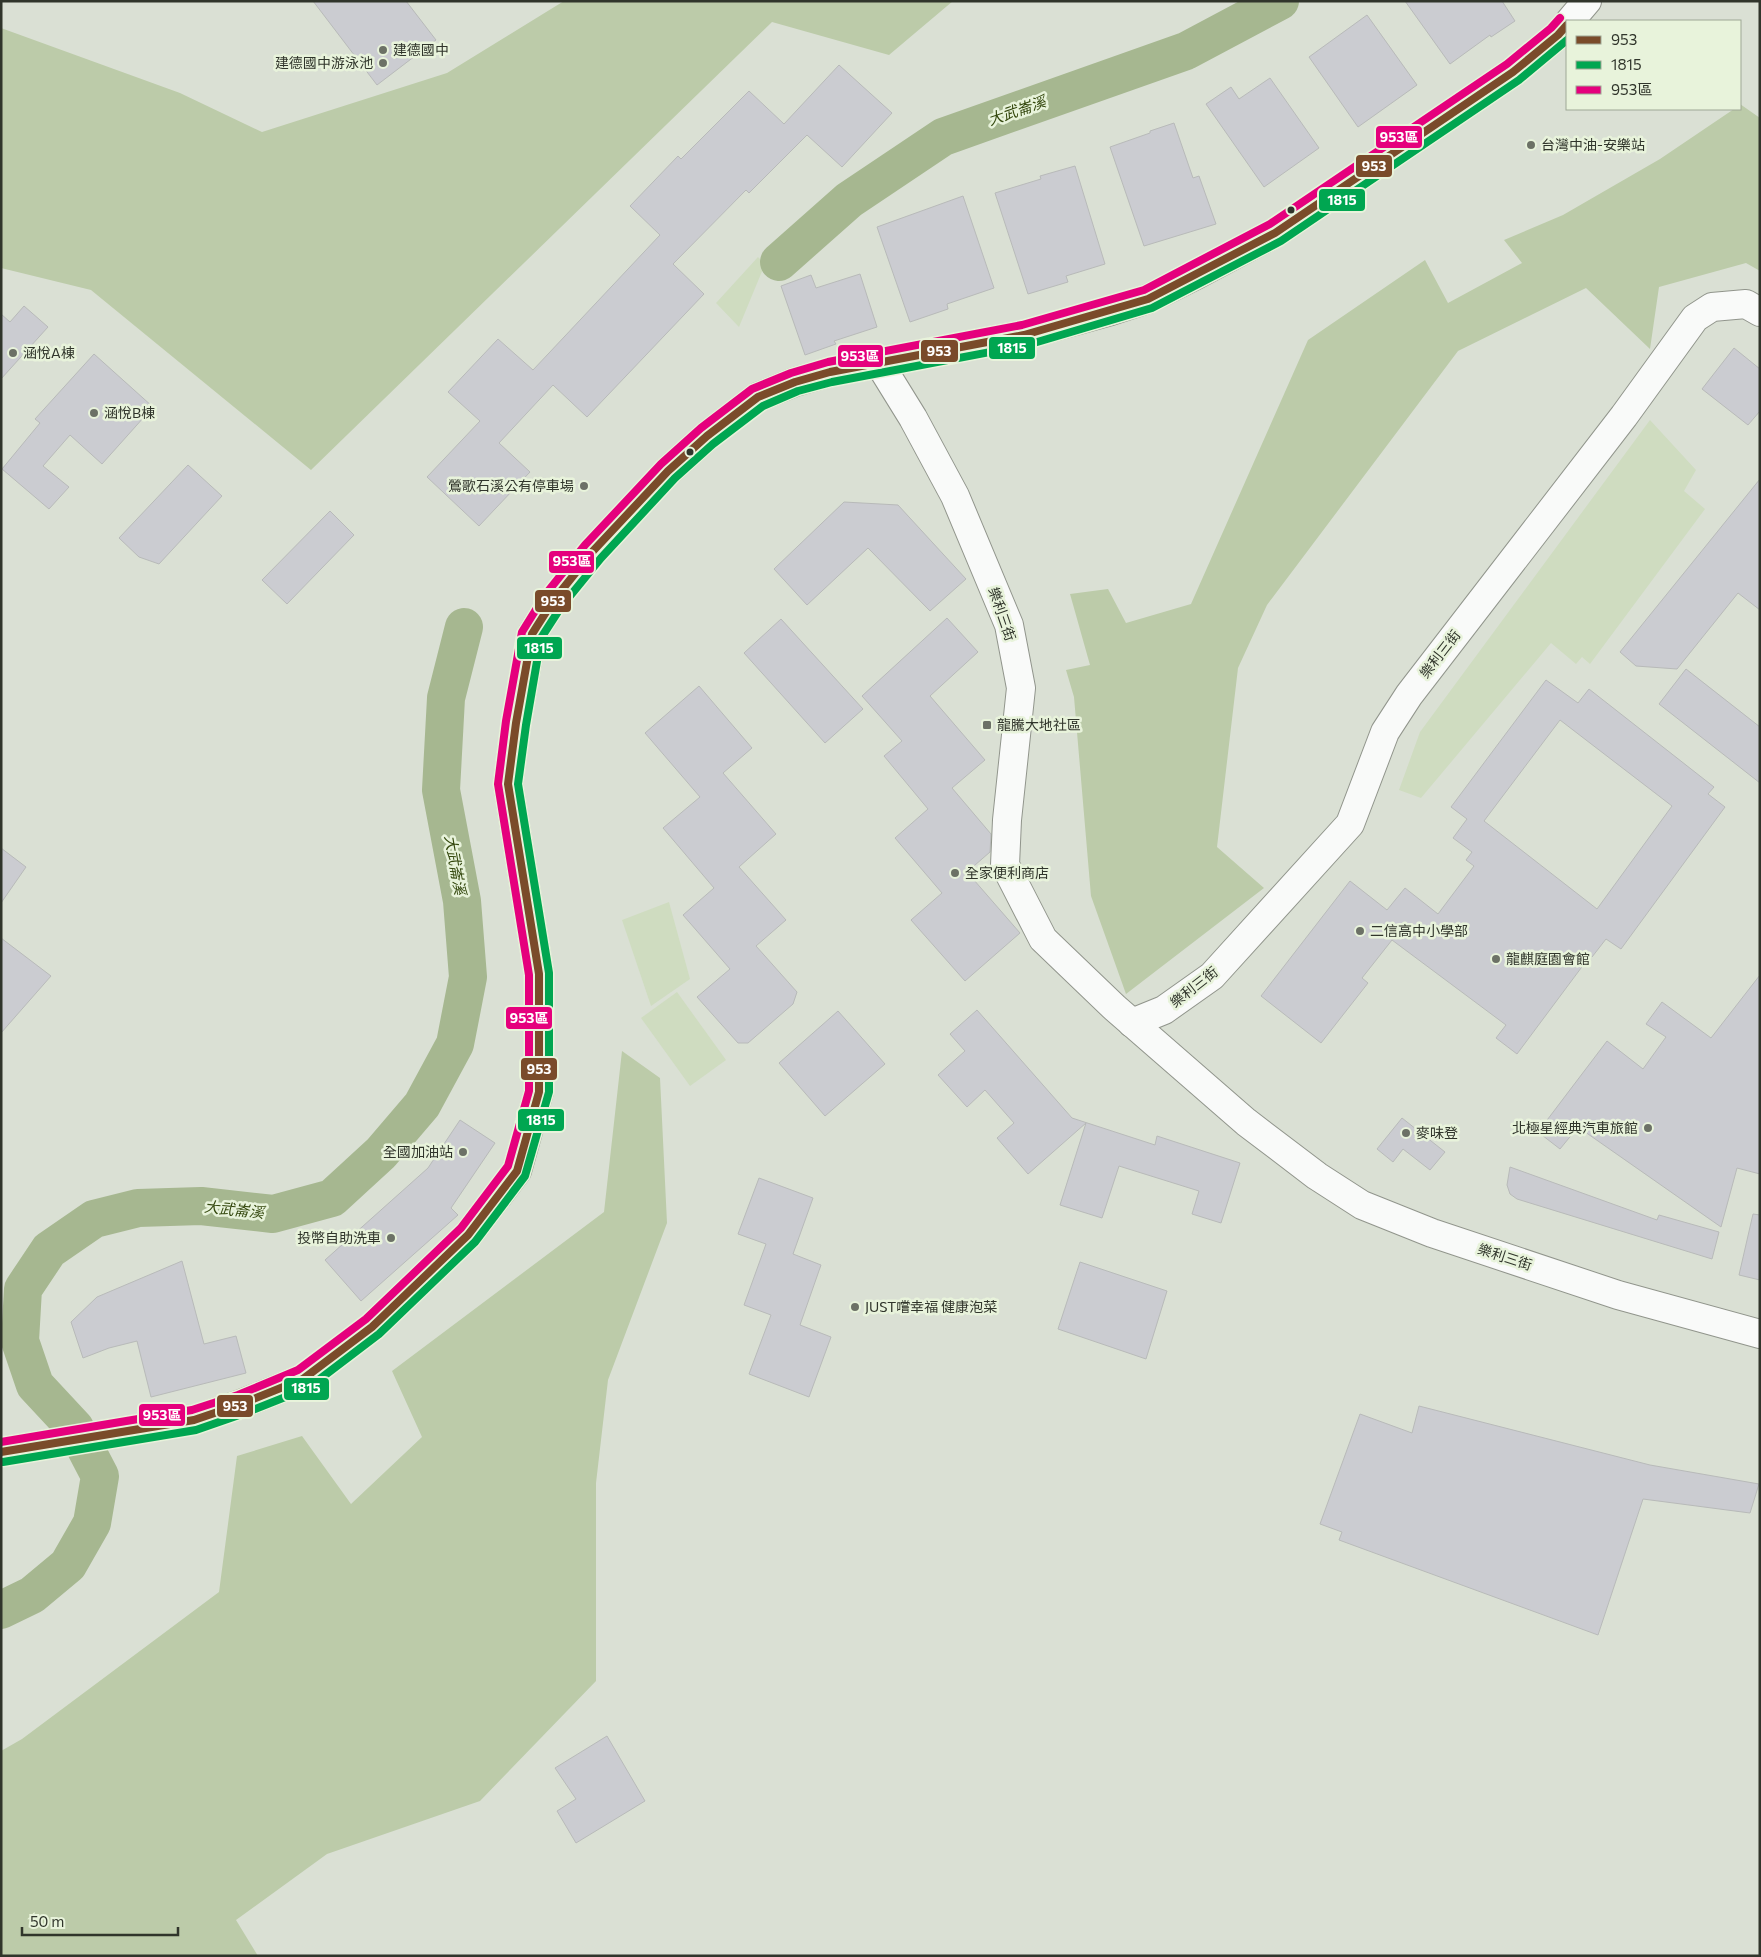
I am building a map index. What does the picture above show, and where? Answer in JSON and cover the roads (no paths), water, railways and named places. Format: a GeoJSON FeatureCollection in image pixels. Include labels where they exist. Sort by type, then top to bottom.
{"type":"FeatureCollection","features":[{"type":"Feature","properties":{"kind":"street"},"geometry":{"type":"LineString","coordinates":[[1571,20],[1587,1]]}},
{"type":"Feature","properties":{"kind":"street"},"geometry":{"type":"LineString","coordinates":[[1,1452],[194,1420],[241,1404],[303,1379],[372,1327],[461,1241],[517,1171],[539,1092],[539,974],[508,784],[516,723],[532,634],[553,601],[593,551],[668,471],[714,431],[758,397],[796,382],[830,372],[1024,336],[1111,312],[1148,299],[1275,233],[1513,72],[1558,35],[1566,25]]}},
{"type":"Feature","properties":{"kind":"street","name":"樂利三街"},"geometry":{"type":"LineString","coordinates":[[1132,1023],[1164,1010],[1212,976],[1350,824],[1385,732],[1409,695],[1624,416],[1695,318],[1712,307],[1746,304],[1760,312]]}},
{"type":"Feature","properties":{"kind":"street","name":"樂利三街"},"geometry":{"type":"LineString","coordinates":[[879,364],[913,418],[955,496],[1009,625],[1021,688],[1007,820],[1005,865],[1043,939],[1132,1023],[1246,1122],[1317,1176],[1362,1204],[1432,1233],[1618,1295],[1760,1334]]}},
{"type":"Feature","properties":{"kind":"waterway","name":"大武崙溪"},"geometry":{"type":"LineString","coordinates":[[779,262],[849,200],[943,137],[1186,51],[1280,1]]}},
{"type":"Feature","properties":{"kind":"waterway","name":"大武崙溪"},"geometry":{"type":"LineString","coordinates":[[1,1610],[32,1595],[68,1565],[92,1523],[100,1476],[75,1428],[35,1385],[20,1341],[23,1289],[49,1250],[94,1219],[138,1208],[201,1206],[273,1214],[332,1198],[381,1153],[422,1105],[455,1044],[468,977],[462,901],[441,790],[446,698],[464,627]]}},
{"type":"Feature","properties":{"kind":"place","name":"建德國中"},"geometry":{"type":"Point","coordinates":[383,50]}},
{"type":"Feature","properties":{"kind":"place","name":"建德國中游泳池"},"geometry":{"type":"Point","coordinates":[383,63]}},
{"type":"Feature","properties":{"kind":"place","name":"台灣中油-安樂站"},"geometry":{"type":"Point","coordinates":[1531,145]}},
{"type":"Feature","properties":{"kind":"place","name":"涵悅A棟"},"geometry":{"type":"Point","coordinates":[13,353]}},
{"type":"Feature","properties":{"kind":"place","name":"涵悅B棟"},"geometry":{"type":"Point","coordinates":[94,413]}},
{"type":"Feature","properties":{"kind":"place","name":"鶯歌石溪公有停車場"},"geometry":{"type":"Point","coordinates":[584,486]}},
{"type":"Feature","properties":{"kind":"place","name":"龍騰大地社區"},"geometry":{"type":"Point","coordinates":[987,725]}},
{"type":"Feature","properties":{"kind":"place","name":"全家便利商店"},"geometry":{"type":"Point","coordinates":[955,873]}},
{"type":"Feature","properties":{"kind":"place","name":"二信高中小學部"},"geometry":{"type":"Point","coordinates":[1360,931]}},
{"type":"Feature","properties":{"kind":"place","name":"龍麒庭園會館"},"geometry":{"type":"Point","coordinates":[1496,959]}},
{"type":"Feature","properties":{"kind":"place","name":"北極星經典汽車旅館"},"geometry":{"type":"Point","coordinates":[1648,1128]}},
{"type":"Feature","properties":{"kind":"place","name":"麥味登"},"geometry":{"type":"Point","coordinates":[1406,1133]}},
{"type":"Feature","properties":{"kind":"place","name":"全國加油站"},"geometry":{"type":"Point","coordinates":[463,1152]}},
{"type":"Feature","properties":{"kind":"place","name":"投幣自助洗車"},"geometry":{"type":"Point","coordinates":[391,1238]}},
{"type":"Feature","properties":{"kind":"place","name":"JUST嚐幸福 健康泡菜"},"geometry":{"type":"Point","coordinates":[855,1307]}}]}
